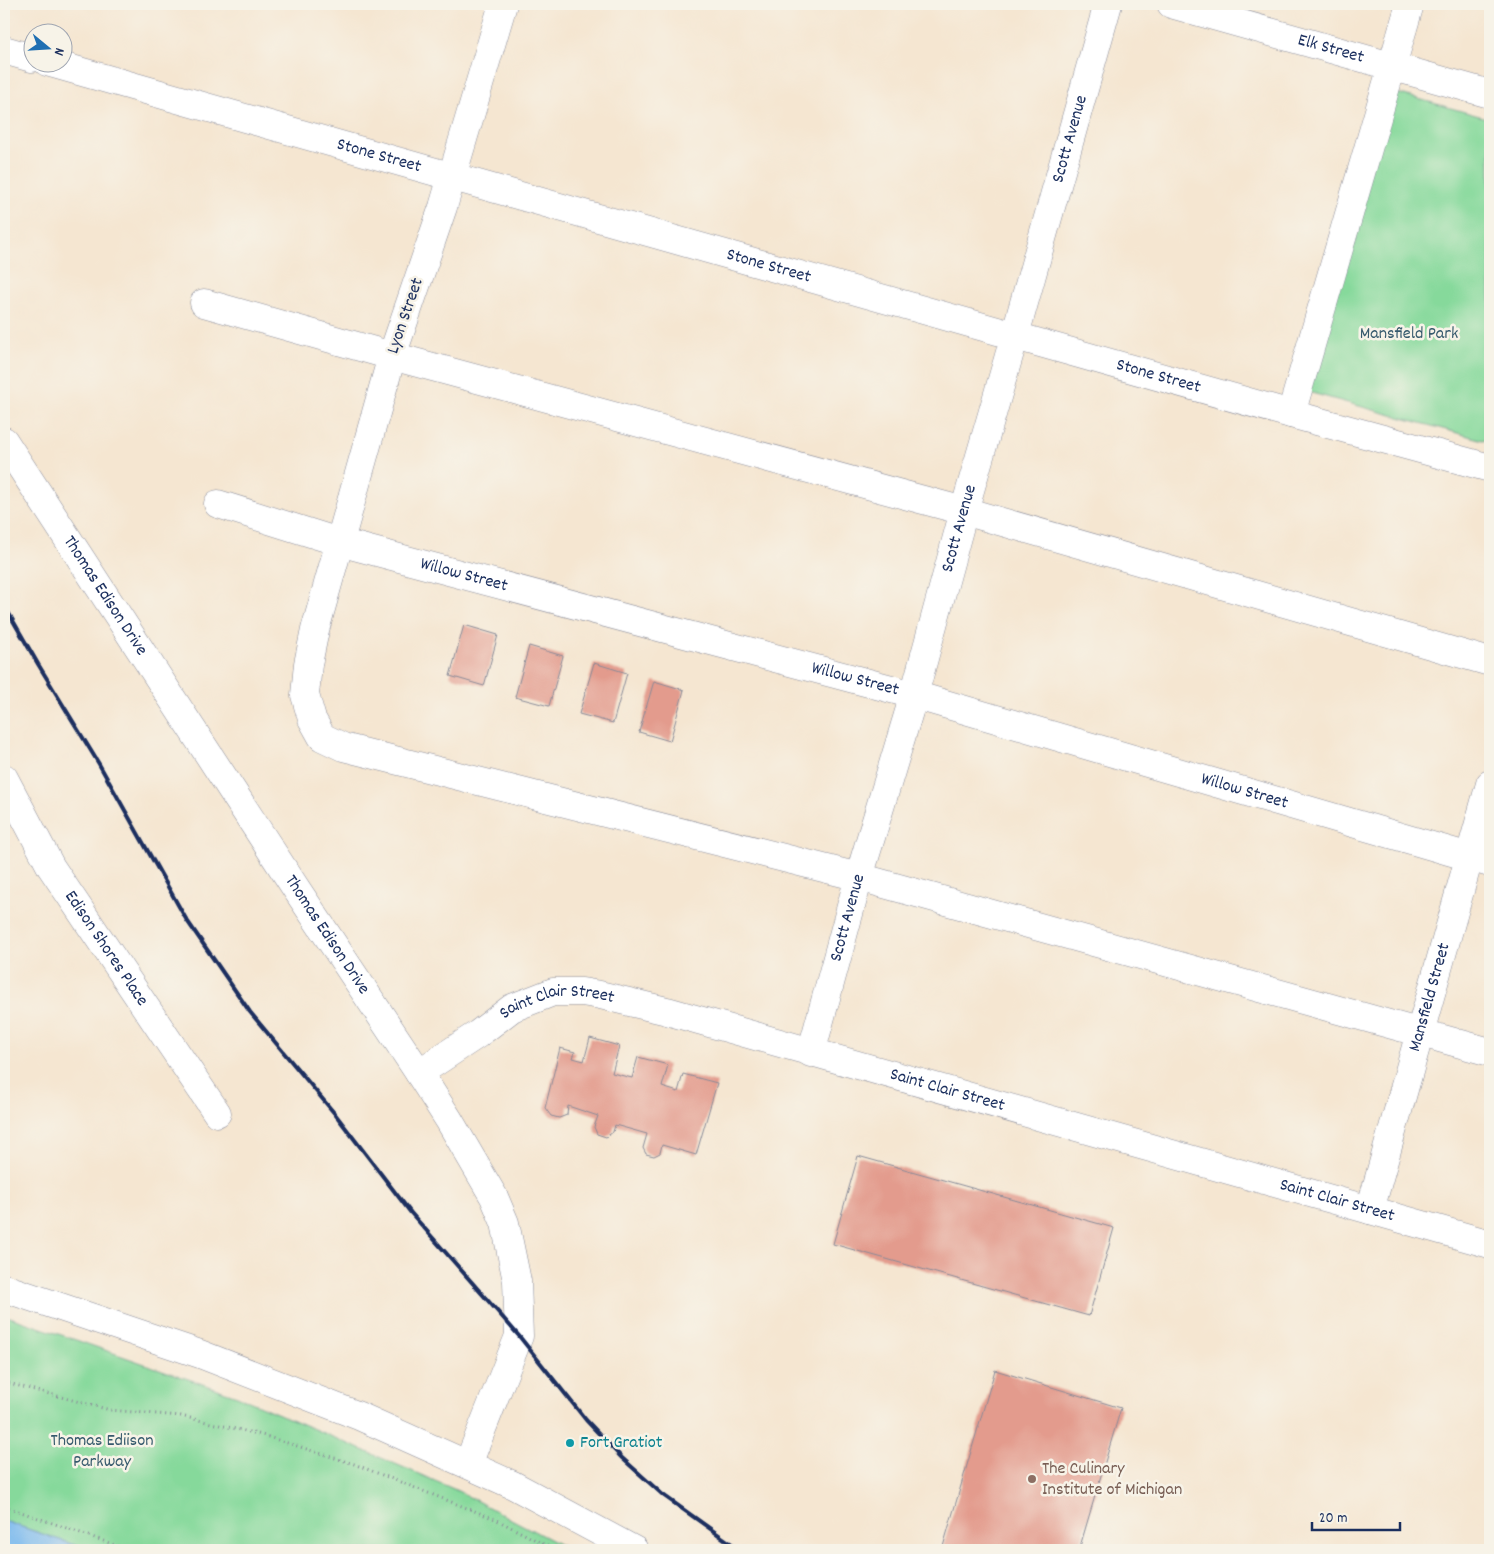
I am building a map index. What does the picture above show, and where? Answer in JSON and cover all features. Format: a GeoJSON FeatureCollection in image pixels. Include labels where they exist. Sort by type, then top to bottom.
{"type":"FeatureCollection","features":[{"type":"Feature","properties":{"kind":"street","name":"Lyon Street"},"geometry":{"type":"LineString","coordinates":[[503,4],[452,176],[392,356],[315,630],[308,664],[305,695],[312,719],[322,737],[343,747],[860,878],[1421,1031],[1490,1052]]}},
{"type":"Feature","properties":{"kind":"street","name":"Scott Avenue"},"geometry":{"type":"LineString","coordinates":[[811,1053],[914,695],[964,511],[1108,4]]}},
{"type":"Feature","properties":{"kind":"street","name":"Elk Street"},"geometry":{"type":"LineString","coordinates":[[1171,4],[1490,94]]}},
{"type":"Feature","properties":{"kind":"street"},"geometry":{"type":"LineString","coordinates":[[1291,414],[1410,4]]}},
{"type":"Feature","properties":{"kind":"street"},"geometry":{"type":"LineString","coordinates":[[4,50],[22,55]]}},
{"type":"Feature","properties":{"kind":"street","name":"Stone Street"},"geometry":{"type":"LineString","coordinates":[[72,69],[1291,414],[1490,468]]}},
{"type":"Feature","properties":{"kind":"street"},"geometry":{"type":"LineString","coordinates":[[204,303],[964,511],[1490,662]]}},
{"type":"Feature","properties":{"kind":"street","name":"Thomas Edison Drive"},"geometry":{"type":"LineString","coordinates":[[4,441],[449,1120],[494,1197],[505,1223],[517,1282],[519,1336],[468,1464]]}},
{"type":"Feature","properties":{"kind":"street","name":"Willow Street"},"geometry":{"type":"LineString","coordinates":[[218,504],[339,542],[914,695],[1480,860]]}},
{"type":"Feature","properties":{"kind":"street","name":"Edison Shores Place"},"geometry":{"type":"LineString","coordinates":[[4,778],[51,867],[217,1114]]}},
{"type":"Feature","properties":{"kind":"street","name":"Mansfield Street"},"geometry":{"type":"LineString","coordinates":[[1370,1210],[1421,1031],[1480,860],[1490,784]]}},
{"type":"Feature","properties":{"kind":"street","name":"Saint Clair Street"},"geometry":{"type":"LineString","coordinates":[[419,1074],[478,1034],[512,1008],[553,992],[582,992],[667,1011],[1490,1244]]}},
{"type":"Feature","properties":{"kind":"street"},"geometry":{"type":"LineString","coordinates":[[4,1288],[200,1354],[359,1416],[468,1464],[634,1550]]}},
{"type":"Feature","properties":{"kind":"path"},"geometry":{"type":"LineString","coordinates":[[4,1382],[110,1410],[181,1416],[262,1435],[354,1464],[495,1519],[555,1550]]}},
{"type":"Feature","properties":{"kind":"path"},"geometry":{"type":"LineString","coordinates":[[4,1506],[129,1550]]}},
{"type":"Feature","properties":{"kind":"green space","name":"Mansfield Park"},"geometry":{"type":"Polygon","coordinates":[[[1390,91],[1490,119],[1490,442],[1308,392],[1390,91]]]}},
{"type":"Feature","properties":{"kind":"green space","name":"Thomas Ediison Parkway"},"geometry":{"type":"Polygon","coordinates":[[[4,1315],[237,1396],[456,1490],[570,1550],[89,1550],[4,1521],[4,1315]]]}},
{"type":"Feature","properties":{"kind":"water"},"geometry":{"type":"Polygon","coordinates":[[[4,1521],[89,1550],[4,1550],[4,1521]]]}},
{"type":"Feature","properties":{"kind":"building"},"geometry":{"type":"Polygon","coordinates":[[[464,625],[498,635],[484,686],[450,676],[464,625]]]}},
{"type":"Feature","properties":{"kind":"building"},"geometry":{"type":"Polygon","coordinates":[[[529,646],[563,656],[549,706],[515,697],[529,646]]]}},
{"type":"Feature","properties":{"kind":"building"},"geometry":{"type":"Polygon","coordinates":[[[594,663],[627,673],[613,723],[579,714],[594,663]]]}},
{"type":"Feature","properties":{"kind":"building"},"geometry":{"type":"Polygon","coordinates":[[[654,681],[684,690],[670,741],[639,732],[654,681]]]}},
{"type":"Feature","properties":{"kind":"building"},"geometry":{"type":"Polygon","coordinates":[[[590,1038],[619,1046],[612,1073],[632,1078],[638,1057],[668,1065],[662,1087],[678,1092],[683,1074],[717,1083],[696,1155],[662,1145],[660,1153],[654,1156],[646,1154],[643,1148],[647,1134],[615,1125],[613,1132],[606,1137],[597,1134],[594,1127],[598,1116],[568,1106],[567,1115],[559,1118],[551,1116],[545,1108],[560,1048],[575,1052],[573,1058],[584,1061],[590,1038]]]}},
{"type":"Feature","properties":{"kind":"building"},"geometry":{"type":"Polygon","coordinates":[[[858,1156],[1114,1228],[1089,1316],[833,1244],[858,1156]]]}},
{"type":"Feature","properties":{"kind":"building","name":"The Culinary Institute of Michigan"},"geometry":{"type":"Polygon","coordinates":[[[995,1370],[1121,1408],[1079,1550],[942,1550],[995,1370]]]}},
{"type":"Feature","properties":{"kind":"railway"},"geometry":{"type":"LineString","coordinates":[[4,605],[99,764],[186,919],[250,1012],[335,1114],[411,1213],[519,1336],[586,1420],[622,1458],[663,1495],[740,1550]]}},
{"type":"Feature","properties":{"kind":"place","name":"Fort Gratiot"},"geometry":{"type":"Point","coordinates":[570,1443]}},
{"type":"Feature","properties":{"kind":"place","name":"The Culinary Institute of Michigan"},"geometry":{"type":"Point","coordinates":[1032,1479]}}]}
